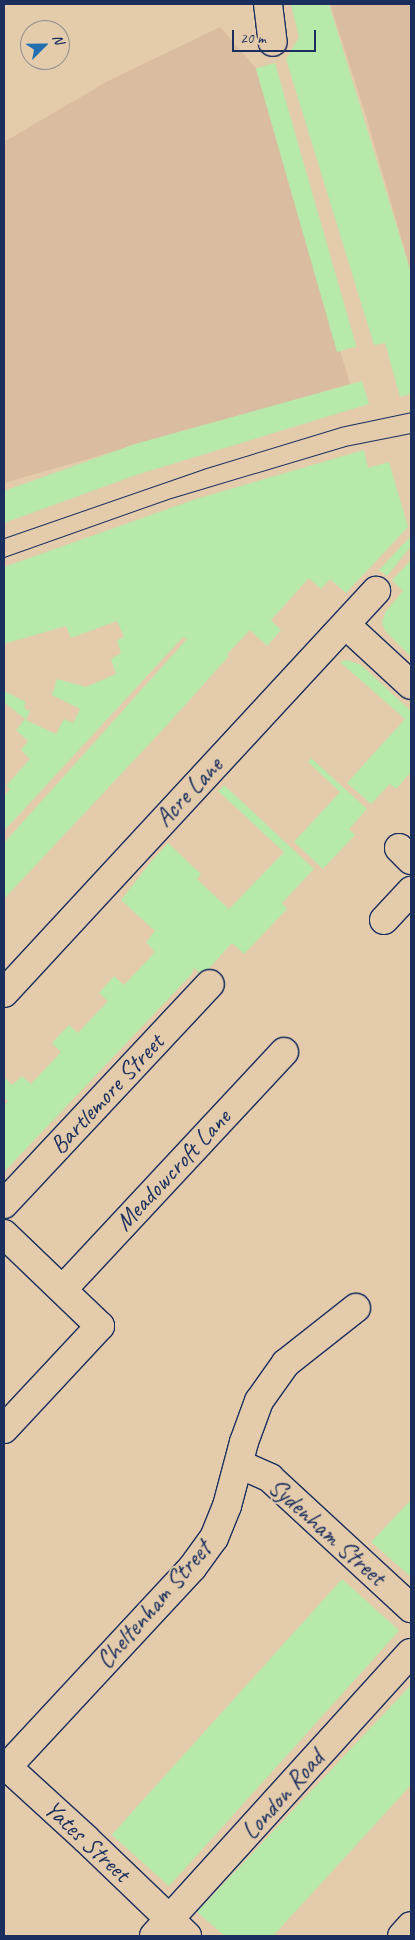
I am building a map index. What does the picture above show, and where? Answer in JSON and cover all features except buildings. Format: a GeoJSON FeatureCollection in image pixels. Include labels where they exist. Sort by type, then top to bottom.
{"type":"FeatureCollection","features":[{"type":"Feature","properties":{"kind":"street"},"geometry":{"type":"LineString","coordinates":[[268,4],[273,42]]}},
{"type":"Feature","properties":{"kind":"street","name":"Acre Lane"},"geometry":{"type":"LineString","coordinates":[[4,993],[134,850],[376,591]]}},
{"type":"Feature","properties":{"kind":"street"},"geometry":{"type":"LineString","coordinates":[[346,625],[411,685]]}},
{"type":"Feature","properties":{"kind":"street"},"geometry":{"type":"LineString","coordinates":[[384,920],[411,891]]}},
{"type":"Feature","properties":{"kind":"street","name":"Bartlemore Street"},"geometry":{"type":"LineString","coordinates":[[4,1204],[210,984]]}},
{"type":"Feature","properties":{"kind":"street","name":"Meadowcroft Lane"},"geometry":{"type":"LineString","coordinates":[[63,1289],[284,1052]]}},
{"type":"Feature","properties":{"kind":"street"},"geometry":{"type":"LineString","coordinates":[[4,1234],[100,1326],[4,1429]]}},
{"type":"Feature","properties":{"kind":"street","name":"Cheltenham Street"},"geometry":{"type":"LineString","coordinates":[[5,1765],[192,1568],[214,1538],[227,1506],[259,1401],[286,1363],[356,1308]]}},
{"type":"Feature","properties":{"kind":"street","name":"Sydenham Street"},"geometry":{"type":"LineString","coordinates":[[239,1464],[270,1478],[411,1608]]}},
{"type":"Feature","properties":{"kind":"street","name":"London Road"},"geometry":{"type":"LineString","coordinates":[[170,1931],[411,1653]]}},
{"type":"Feature","properties":{"kind":"street","name":"Yates Street"},"geometry":{"type":"LineString","coordinates":[[5,1765],[170,1931]]}},
{"type":"Feature","properties":{"kind":"street"},"geometry":{"type":"LineString","coordinates":[[402,1936],[411,1926]]}},
{"type":"Feature","properties":{"kind":"shaded area"},"geometry":{"type":"Polygon","coordinates":[[[330,4],[411,4],[411,272],[366,116],[330,4]]]}},
{"type":"Feature","properties":{"kind":"shaded area"},"geometry":{"type":"Polygon","coordinates":[[[220,27],[256,68],[350,384],[4,483],[4,142],[108,81],[220,27]]]}},
{"type":"Feature","properties":{"kind":"green space"},"geometry":{"type":"Polygon","coordinates":[[[291,4],[329,4],[411,273],[411,394],[400,397],[385,343],[374,345],[286,59],[299,37],[291,4]]]}},
{"type":"Feature","properties":{"kind":"green space"},"geometry":{"type":"Polygon","coordinates":[[[275,63],[356,347],[337,352],[256,69],[275,63]]]}},
{"type":"Feature","properties":{"kind":"green space"},"geometry":{"type":"Polygon","coordinates":[[[362,381],[369,404],[136,475],[4,523],[4,491],[135,444],[362,381]]]}},
{"type":"Feature","properties":{"kind":"green space"},"geometry":{"type":"Polygon","coordinates":[[[364,450],[368,468],[389,462],[408,527],[346,593],[330,579],[321,589],[309,578],[271,620],[281,630],[267,646],[250,630],[227,654],[229,656],[167,725],[4,899],[4,843],[187,639],[183,637],[4,831],[4,796],[10,789],[6,786],[30,759],[21,750],[28,741],[16,730],[25,719],[4,702],[4,691],[26,702],[24,708],[30,711],[26,720],[56,734],[64,719],[73,723],[80,709],[52,695],[57,679],[86,687],[116,674],[111,659],[121,653],[117,640],[124,637],[117,621],[71,638],[66,626],[4,644],[4,567],[196,499],[364,450]]]}},
{"type":"Feature","properties":{"kind":"green space"},"geometry":{"type":"Polygon","coordinates":[[[411,536],[411,546],[387,576],[379,570],[411,536]]]}},
{"type":"Feature","properties":{"kind":"green space"},"geometry":{"type":"Polygon","coordinates":[[[411,560],[411,657],[385,631],[382,622],[386,611],[403,591],[392,580],[411,560]]]}},
{"type":"Feature","properties":{"kind":"green space"},"geometry":{"type":"Polygon","coordinates":[[[347,660],[361,665],[411,711],[411,772],[396,789],[390,784],[371,804],[347,783],[405,719],[340,662],[347,660]]]}},
{"type":"Feature","properties":{"kind":"green space"},"geometry":{"type":"Polygon","coordinates":[[[311,758],[367,809],[349,829],[355,835],[323,869],[294,842],[340,792],[308,762],[311,758]]]}},
{"type":"Feature","properties":{"kind":"green space"},"geometry":{"type":"Polygon","coordinates":[[[224,785],[314,869],[282,903],[287,909],[244,954],[232,943],[203,975],[194,968],[191,975],[4,1172],[4,1106],[8,1101],[4,1097],[4,1077],[12,1085],[22,1076],[31,1084],[61,1052],[52,1043],[69,1025],[78,1033],[108,1001],[99,993],[114,976],[124,985],[155,952],[146,942],[155,931],[121,900],[149,864],[168,843],[201,874],[197,879],[229,909],[284,852],[218,791],[224,785]]]}},
{"type":"Feature","properties":{"kind":"green space"},"geometry":{"type":"Polygon","coordinates":[[[411,1500],[411,1577],[371,1542],[411,1500]]]}},
{"type":"Feature","properties":{"kind":"green space"},"geometry":{"type":"Polygon","coordinates":[[[342,1579],[399,1631],[169,1886],[112,1835],[342,1579]]]}},
{"type":"Feature","properties":{"kind":"green space"},"geometry":{"type":"Polygon","coordinates":[[[411,1685],[411,1785],[273,1936],[225,1936],[197,1912],[411,1685]]]}},
{"type":"Feature","properties":{"kind":"tram line"},"geometry":{"type":"LineString","coordinates":[[4,538],[203,469],[340,427],[411,412]]}},
{"type":"Feature","properties":{"kind":"tram line"},"geometry":{"type":"LineString","coordinates":[[4,557],[171,498],[345,446],[411,433]]}}]}
